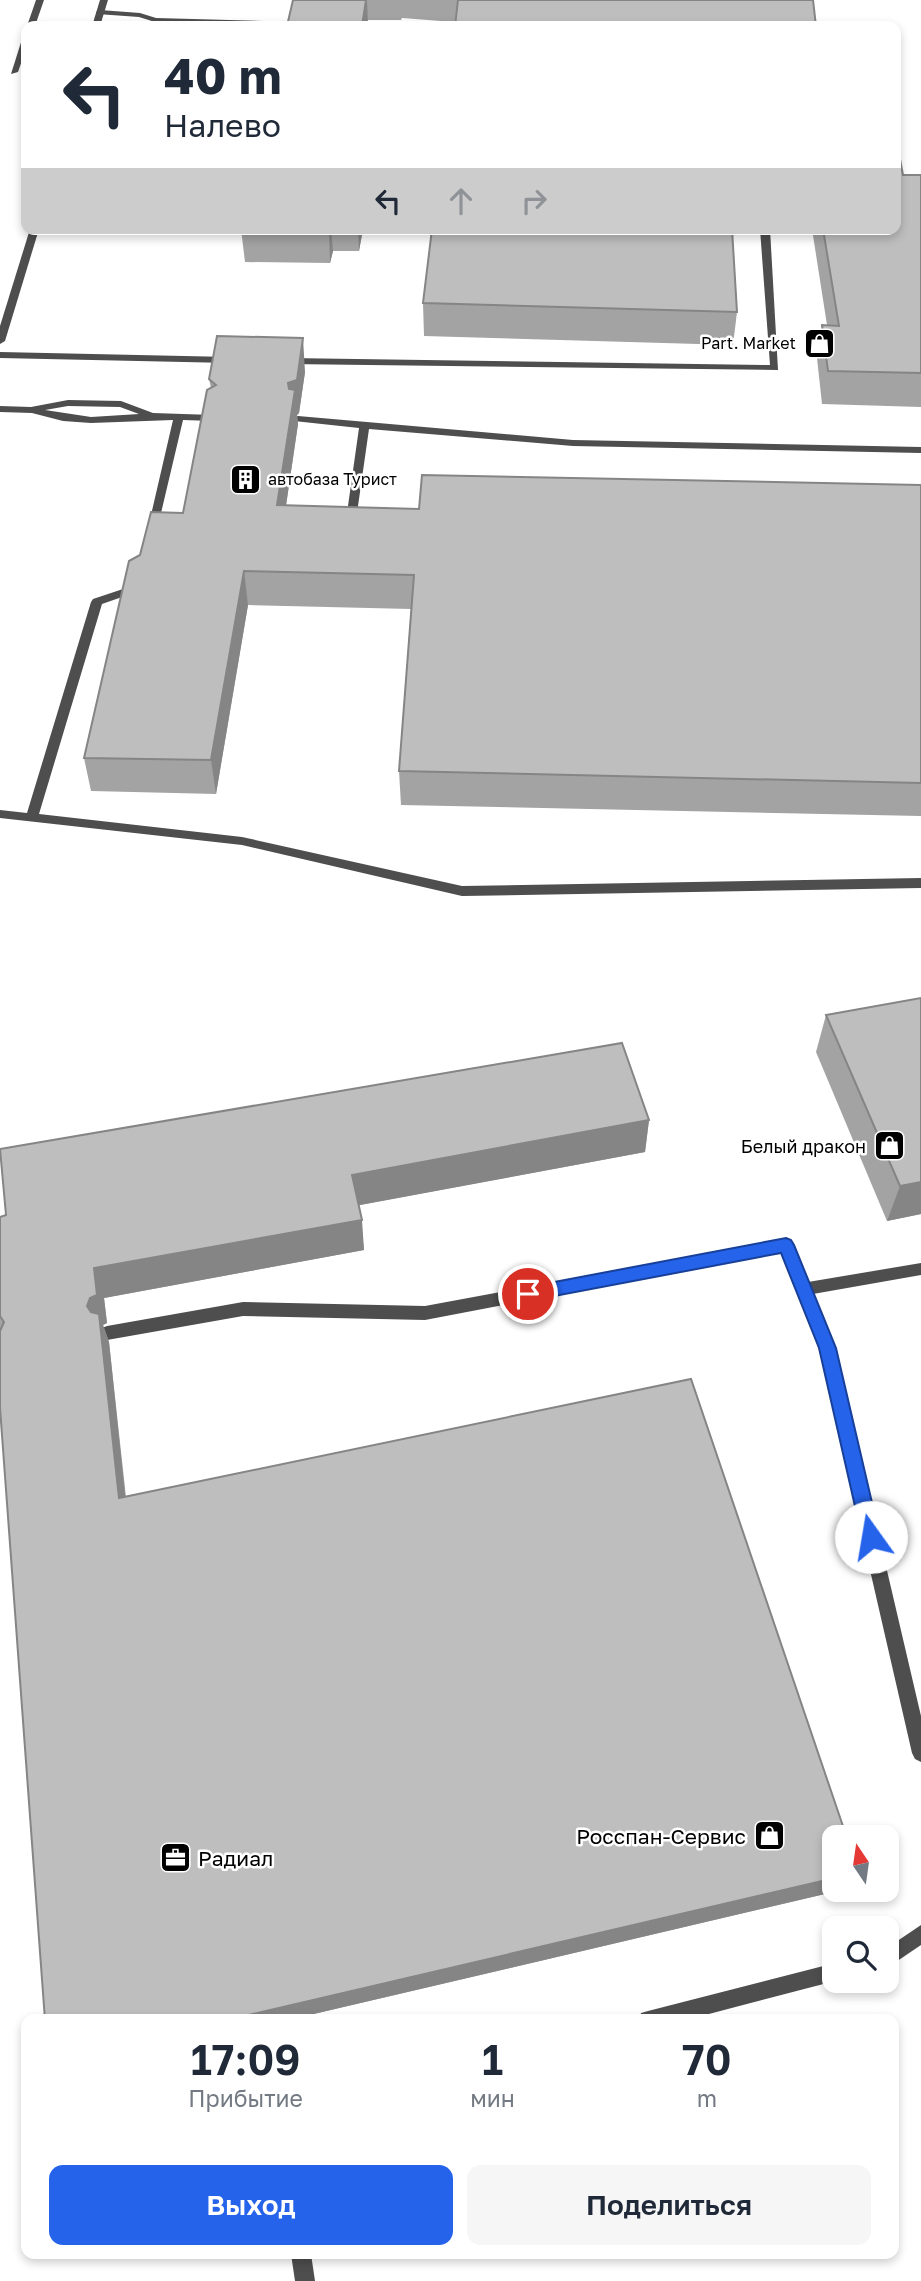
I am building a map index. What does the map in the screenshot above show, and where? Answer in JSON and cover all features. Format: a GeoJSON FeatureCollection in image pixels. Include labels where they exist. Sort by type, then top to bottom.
{"type":"FeatureCollection","features":[{"type":"Feature","properties":{"kind":"street"},"geometry":{"type":"LineString","coordinates":[[33,21],[40,0]]}},
{"type":"Feature","properties":{"kind":"street"},"geometry":{"type":"LineString","coordinates":[[97,21],[104,0]]}},
{"type":"Feature","properties":{"kind":"street"},"geometry":{"type":"LineString","coordinates":[[100,12],[140,15],[155,20],[190,21]]}},
{"type":"Feature","properties":{"kind":"street"},"geometry":{"type":"LineString","coordinates":[[14,72],[21,52]]}},
{"type":"Feature","properties":{"kind":"street"},"geometry":{"type":"LineString","coordinates":[[0,341],[33,235]]}},
{"type":"Feature","properties":{"kind":"street"},"geometry":{"type":"LineString","coordinates":[[272,361],[775,368],[765,235]]}},
{"type":"Feature","properties":{"kind":"street"},"geometry":{"type":"LineString","coordinates":[[0,355],[246,361]]}},
{"type":"Feature","properties":{"kind":"street"},"geometry":{"type":"LineString","coordinates":[[0,409],[32,410],[68,403],[121,404],[152,416]]}},
{"type":"Feature","properties":{"kind":"street"},"geometry":{"type":"LineString","coordinates":[[32,410],[61,419],[116,420],[152,416],[212,418]]}},
{"type":"Feature","properties":{"kind":"street"},"geometry":{"type":"LineString","coordinates":[[151,535],[179,417]]}},
{"type":"Feature","properties":{"kind":"street"},"geometry":{"type":"LineString","coordinates":[[299,419],[573,443],[921,450]]}},
{"type":"Feature","properties":{"kind":"street"},"geometry":{"type":"LineString","coordinates":[[352,513],[364,426]]}},
{"type":"Feature","properties":{"kind":"street"},"geometry":{"type":"LineString","coordinates":[[32,818],[97,602],[139,588],[142,575]]}},
{"type":"Feature","properties":{"kind":"street"},"geometry":{"type":"LineString","coordinates":[[0,814],[242,841],[462,891],[921,883]]}},
{"type":"Feature","properties":{"kind":"street"},"geometry":{"type":"LineString","coordinates":[[107,1333],[243,1309],[425,1313],[786,1245],[827,1348],[921,1753]]}},
{"type":"Feature","properties":{"kind":"street"},"geometry":{"type":"LineString","coordinates":[[803,1289],[921,1269]]}},
{"type":"Feature","properties":{"kind":"street"},"geometry":{"type":"LineString","coordinates":[[899,1950],[921,1934]]}},
{"type":"Feature","properties":{"kind":"street"},"geometry":{"type":"LineString","coordinates":[[671,2014],[822,1975]]}},
{"type":"Feature","properties":{"kind":"street"},"geometry":{"type":"LineString","coordinates":[[302,2259],[305,2281]]}},
{"type":"Feature","properties":{"kind":"building"},"geometry":{"type":"Polygon","coordinates":[[[293,0],[366,0],[363,21],[288,21],[293,0]]]}},
{"type":"Feature","properties":{"kind":"building"},"geometry":{"type":"Polygon","coordinates":[[[458,0],[813,0],[815,21],[456,21],[458,0]]]}},
{"type":"Feature","properties":{"kind":"building"},"geometry":{"type":"Polygon","coordinates":[[[901,164],[903,175],[921,175],[921,373],[828,371],[822,325],[839,326],[824,235],[901,235],[901,164]]]}},
{"type":"Feature","properties":{"kind":"building"},"geometry":{"type":"Polygon","coordinates":[[[431,235],[732,235],[737,312],[423,303],[431,235]]]}},
{"type":"Feature","properties":{"kind":"building"},"geometry":{"type":"Polygon","coordinates":[[[217,336],[303,338],[297,380],[288,383],[289,389],[295,390],[277,505],[419,509],[422,475],[921,485],[921,783],[399,771],[414,575],[244,571],[211,760],[84,758],[129,561],[140,555],[151,512],[183,513],[207,390],[216,385],[209,379],[217,336]]]}},
{"type":"Feature","properties":{"kind":"building"},"geometry":{"type":"Polygon","coordinates":[[[921,998],[921,1182],[900,1186],[826,1015],[921,998]]]}},
{"type":"Feature","properties":{"kind":"building"},"geometry":{"type":"Polygon","coordinates":[[[622,1043],[649,1120],[352,1175],[362,1220],[94,1268],[97,1295],[90,1298],[87,1306],[91,1312],[99,1314],[119,1498],[691,1379],[843,1825],[822,1825],[822,1881],[253,2014],[45,2014],[0,1408],[0,1331],[4,1322],[0,1316],[0,1217],[6,1215],[0,1149],[622,1043]]]}},
{"type":"Feature","properties":{"kind":"place","name":"Part. Market"},"geometry":{"type":"Point","coordinates":[819,343]}},
{"type":"Feature","properties":{"kind":"place","name":"автобаза Турист"},"geometry":{"type":"Point","coordinates":[245,479]}},
{"type":"Feature","properties":{"kind":"place","name":"Белый дракон"},"geometry":{"type":"Point","coordinates":[889,1146]}},
{"type":"Feature","properties":{"kind":"place","name":"Росспан-Сервис"},"geometry":{"type":"Point","coordinates":[769,1836]}},
{"type":"Feature","properties":{"kind":"place","name":"Радиал"},"geometry":{"type":"Point","coordinates":[175,1858]}},
{"type":"Feature","properties":{"kind":"route"},"geometry":{"type":"LineString","coordinates":[[528,1294],[786,1245],[827,1348],[871,1537]]}}]}
